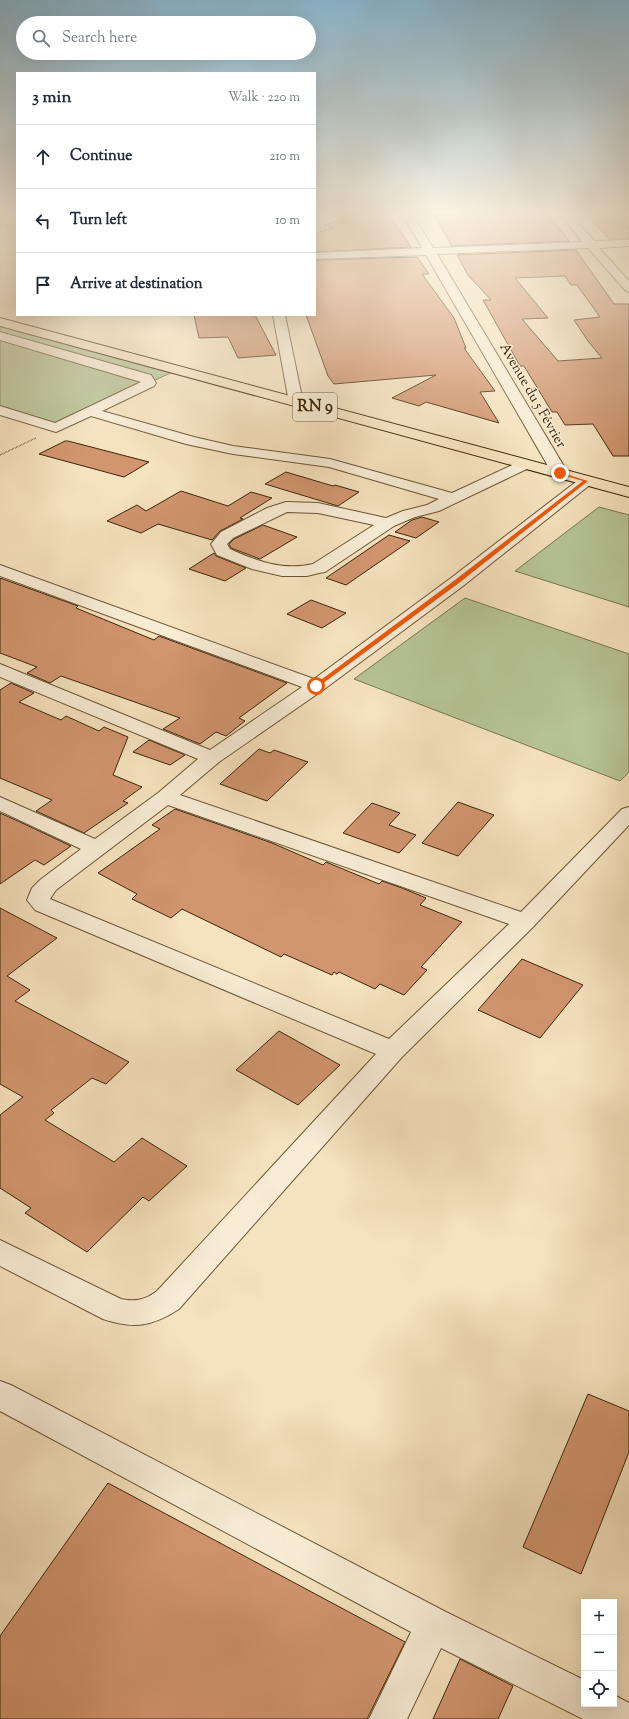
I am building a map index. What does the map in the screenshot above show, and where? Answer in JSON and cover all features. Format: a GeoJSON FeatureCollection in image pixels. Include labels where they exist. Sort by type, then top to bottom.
{"type":"FeatureCollection","features":[{"type":"Feature","properties":{"kind":"main road","name":"RN 9"},"geometry":{"type":"LineString","coordinates":[[0,322],[629,492]]}},
{"type":"Feature","properties":{"kind":"street","name":"Avenue du 5 Février"},"geometry":{"type":"LineString","coordinates":[[453,290],[560,473]]}},
{"type":"Feature","properties":{"kind":"street"},"geometry":{"type":"LineString","coordinates":[[279,316],[296,402]]}},
{"type":"Feature","properties":{"kind":"street"},"geometry":{"type":"LineString","coordinates":[[0,336],[22,328]]}},
{"type":"Feature","properties":{"kind":"street"},"geometry":{"type":"LineString","coordinates":[[0,336],[148,380],[149,383],[56,428],[0,410]]}},
{"type":"Feature","properties":{"kind":"street"},"geometry":{"type":"LineString","coordinates":[[91,412],[205,444],[233,450],[330,463],[453,498]]}},
{"type":"Feature","properties":{"kind":"street"},"geometry":{"type":"LineString","coordinates":[[388,523],[318,508],[286,507],[273,511],[227,535],[219,544],[223,552],[257,566],[293,573],[307,572],[319,568],[388,523],[409,514],[433,508],[526,464]]}},
{"type":"Feature","properties":{"kind":"street"},"geometry":{"type":"LineString","coordinates":[[394,1051],[43,905],[38,900],[40,893],[96,848],[165,797],[212,758],[316,686],[451,586],[586,481]]}},
{"type":"Feature","properties":{"kind":"street"},"geometry":{"type":"LineString","coordinates":[[0,570],[316,686]]}},
{"type":"Feature","properties":{"kind":"street"},"geometry":{"type":"LineString","coordinates":[[0,670],[212,758]]}},
{"type":"Feature","properties":{"kind":"street"},"geometry":{"type":"LineString","coordinates":[[165,797],[525,922]]}},
{"type":"Feature","properties":{"kind":"street"},"geometry":{"type":"LineString","coordinates":[[0,803],[96,848]]}},
{"type":"Feature","properties":{"kind":"street"},"geometry":{"type":"LineString","coordinates":[[0,1252],[114,1310],[128,1314],[140,1314],[155,1310],[168,1300],[394,1051],[525,922],[629,813]]}},
{"type":"Feature","properties":{"kind":"street"},"geometry":{"type":"LineString","coordinates":[[0,1395],[434,1625],[581,1698]]}},
{"type":"Feature","properties":{"kind":"street"},"geometry":{"type":"LineString","coordinates":[[388,1719],[434,1625]]}},
{"type":"Feature","properties":{"kind":"street"},"geometry":{"type":"LineString","coordinates":[[598,1707],[622,1719]]}},
{"type":"Feature","properties":{"kind":"path"},"geometry":{"type":"LineString","coordinates":[[0,455],[56,428]]}},
{"type":"Feature","properties":{"kind":"green space"},"geometry":{"type":"Polygon","coordinates":[[[0,323],[177,370],[55,426],[0,410],[0,323]]]}},
{"type":"Feature","properties":{"kind":"green space"},"geometry":{"type":"Polygon","coordinates":[[[599,507],[629,515],[629,607],[515,571],[599,507]]]}},
{"type":"Feature","properties":{"kind":"green space"},"geometry":{"type":"Polygon","coordinates":[[[465,598],[629,654],[629,772],[620,781],[354,679],[465,598]]]}},
{"type":"Feature","properties":{"kind":"building"},"geometry":{"type":"Polygon","coordinates":[[[316,290],[434,290],[454,318],[466,348],[464,348],[495,391],[480,392],[499,423],[426,402],[419,406],[392,398],[436,375],[334,384],[328,376],[306,316],[316,316],[316,290]]]}},
{"type":"Feature","properties":{"kind":"building"},"geometry":{"type":"Polygon","coordinates":[[[482,290],[525,290],[548,318],[522,319],[558,361],[602,358],[574,320],[600,317],[581,290],[604,290],[614,304],[629,304],[629,456],[613,456],[593,424],[565,425],[557,412],[552,412],[524,366],[520,366],[483,300],[491,300],[482,290]]]}},
{"type":"Feature","properties":{"kind":"building"},"geometry":{"type":"Polygon","coordinates":[[[194,316],[256,316],[276,355],[238,358],[228,337],[199,338],[194,316]]]}},
{"type":"Feature","properties":{"kind":"building"},"geometry":{"type":"Polygon","coordinates":[[[65,441],[149,462],[124,477],[39,454],[65,441]]]}},
{"type":"Feature","properties":{"kind":"building"},"geometry":{"type":"Polygon","coordinates":[[[286,472],[359,492],[338,506],[265,484],[286,472]]]}},
{"type":"Feature","properties":{"kind":"building"},"geometry":{"type":"Polygon","coordinates":[[[181,491],[228,506],[251,492],[272,498],[240,518],[243,519],[220,531],[212,540],[158,524],[141,533],[107,521],[137,505],[146,511],[181,491]]]}},
{"type":"Feature","properties":{"kind":"building"},"geometry":{"type":"Polygon","coordinates":[[[422,517],[439,522],[416,538],[395,532],[412,520],[422,517]]]}},
{"type":"Feature","properties":{"kind":"building"},"geometry":{"type":"Polygon","coordinates":[[[263,525],[297,537],[260,559],[231,548],[229,544],[234,539],[263,525]]]}},
{"type":"Feature","properties":{"kind":"building"},"geometry":{"type":"Polygon","coordinates":[[[389,535],[410,541],[346,585],[326,578],[389,535]]]}},
{"type":"Feature","properties":{"kind":"building"},"geometry":{"type":"Polygon","coordinates":[[[214,553],[216,556],[246,568],[225,581],[189,569],[214,553]]]}},
{"type":"Feature","properties":{"kind":"building"},"geometry":{"type":"Polygon","coordinates":[[[0,578],[78,606],[76,608],[154,640],[159,636],[287,683],[239,718],[245,721],[226,736],[216,732],[200,744],[163,729],[180,718],[61,676],[50,683],[27,673],[37,667],[0,653],[0,578]]]}},
{"type":"Feature","properties":{"kind":"building"},"geometry":{"type":"Polygon","coordinates":[[[311,600],[346,613],[322,628],[287,614],[311,600]]]}},
{"type":"Feature","properties":{"kind":"building"},"geometry":{"type":"Polygon","coordinates":[[[11,683],[34,693],[19,702],[61,720],[66,716],[99,731],[104,727],[128,737],[113,775],[142,787],[123,801],[128,803],[84,833],[36,811],[52,800],[0,778],[0,690],[11,683]]]}},
{"type":"Feature","properties":{"kind":"building"},"geometry":{"type":"Polygon","coordinates":[[[149,740],[185,755],[170,765],[133,752],[149,740]]]}},
{"type":"Feature","properties":{"kind":"building"},"geometry":{"type":"Polygon","coordinates":[[[259,749],[270,753],[274,750],[308,762],[267,801],[220,784],[259,749]]]}},
{"type":"Feature","properties":{"kind":"building"},"geometry":{"type":"Polygon","coordinates":[[[458,802],[494,815],[458,856],[422,843],[458,802]]]}},
{"type":"Feature","properties":{"kind":"building"},"geometry":{"type":"Polygon","coordinates":[[[372,803],[400,813],[389,825],[416,835],[399,853],[343,833],[372,803]]]}},
{"type":"Feature","properties":{"kind":"building"},"geometry":{"type":"Polygon","coordinates":[[[175,809],[272,843],[323,865],[326,862],[379,884],[382,881],[402,888],[426,898],[420,905],[462,922],[421,967],[427,970],[404,995],[380,984],[375,989],[339,972],[337,974],[334,972],[332,975],[284,954],[281,957],[182,909],[171,918],[132,899],[137,894],[98,873],[160,829],[152,825],[175,809]]]}},
{"type":"Feature","properties":{"kind":"building"},"geometry":{"type":"Polygon","coordinates":[[[0,813],[71,846],[44,865],[35,860],[0,884],[0,813]]]}},
{"type":"Feature","properties":{"kind":"building"},"geometry":{"type":"Polygon","coordinates":[[[0,908],[57,938],[7,976],[30,990],[15,1001],[129,1062],[106,1084],[92,1078],[51,1110],[54,1113],[45,1120],[114,1162],[142,1138],[187,1166],[149,1201],[143,1197],[87,1252],[25,1213],[31,1208],[0,1188],[0,1115],[23,1097],[0,1084],[0,908]]]}},
{"type":"Feature","properties":{"kind":"building"},"geometry":{"type":"Polygon","coordinates":[[[522,959],[583,985],[540,1038],[478,1010],[522,959]]]}},
{"type":"Feature","properties":{"kind":"building"},"geometry":{"type":"Polygon","coordinates":[[[279,1031],[340,1065],[298,1105],[236,1070],[279,1031]]]}},
{"type":"Feature","properties":{"kind":"building"},"geometry":{"type":"Polygon","coordinates":[[[588,1394],[629,1411],[629,1452],[581,1574],[523,1547],[588,1394]]]}},
{"type":"Feature","properties":{"kind":"building"},"geometry":{"type":"Polygon","coordinates":[[[108,1483],[405,1642],[367,1719],[0,1719],[0,1636],[108,1483]]]}},
{"type":"Feature","properties":{"kind":"building"},"geometry":{"type":"Polygon","coordinates":[[[460,1659],[513,1686],[498,1719],[433,1719],[460,1659]]]}},
{"type":"Feature","properties":{"kind":"route"},"geometry":{"type":"LineString","coordinates":[[316,686],[457,582],[586,481],[560,473]]}}]}
